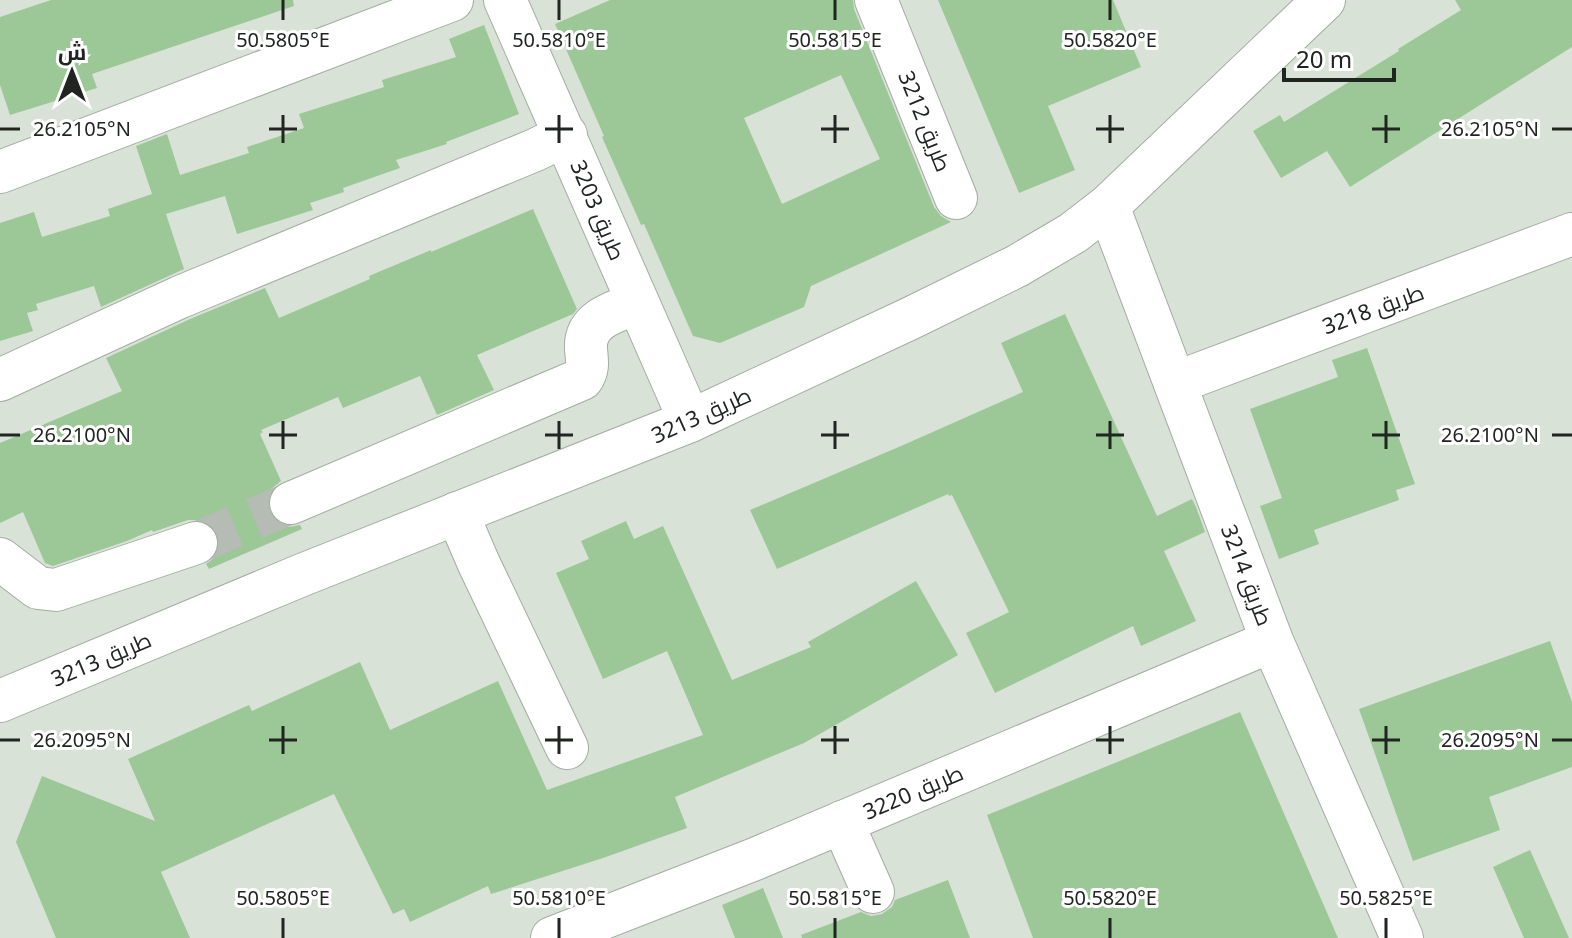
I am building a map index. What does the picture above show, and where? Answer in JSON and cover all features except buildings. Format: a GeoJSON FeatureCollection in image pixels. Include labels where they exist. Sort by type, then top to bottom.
{"type":"FeatureCollection","features":[{"type":"Feature","properties":{"kind":"street"},"geometry":{"type":"LineString","coordinates":[[0,172],[452,0]]}},
{"type":"Feature","properties":{"kind":"street","name":"طريق 3203"},"geometry":{"type":"LineString","coordinates":[[505,0],[690,421]]}},
{"type":"Feature","properties":{"kind":"street","name":"طريق 3212"},"geometry":{"type":"LineString","coordinates":[[876,0],[956,198]]}},
{"type":"Feature","properties":{"kind":"street","name":"طريق 3213"},"geometry":{"type":"LineString","coordinates":[[0,701],[302,575],[690,421],[1017,266],[1073,233],[1108,206],[1324,0]]}},
{"type":"Feature","properties":{"kind":"street"},"geometry":{"type":"LineString","coordinates":[[0,380],[180,297],[566,135]]}},
{"type":"Feature","properties":{"kind":"street","name":"طريق 3214"},"geometry":{"type":"LineString","coordinates":[[1108,206],[1272,641],[1402,938]]}},
{"type":"Feature","properties":{"kind":"street","name":"طريق 3218"},"geometry":{"type":"LineString","coordinates":[[1175,383],[1572,234]]}},
{"type":"Feature","properties":{"kind":"street"},"geometry":{"type":"LineString","coordinates":[[291,503],[582,379],[588,371],[585,344],[590,329],[604,315],[638,303]]}},
{"type":"Feature","properties":{"kind":"street"},"geometry":{"type":"LineString","coordinates":[[457,513],[567,748]]}},
{"type":"Feature","properties":{"kind":"street"},"geometry":{"type":"LineString","coordinates":[[0,559],[38,588],[56,590],[196,543]]}},
{"type":"Feature","properties":{"kind":"street","name":"طريق 3220"},"geometry":{"type":"LineString","coordinates":[[552,938],[755,859],[1272,641]]}},
{"type":"Feature","properties":{"kind":"street"},"geometry":{"type":"LineString","coordinates":[[842,822],[873,892]]}},
{"type":"Feature","properties":{"kind":"tunnel"},"geometry":{"type":"LineString","coordinates":[[196,543],[291,503]]}}]}
